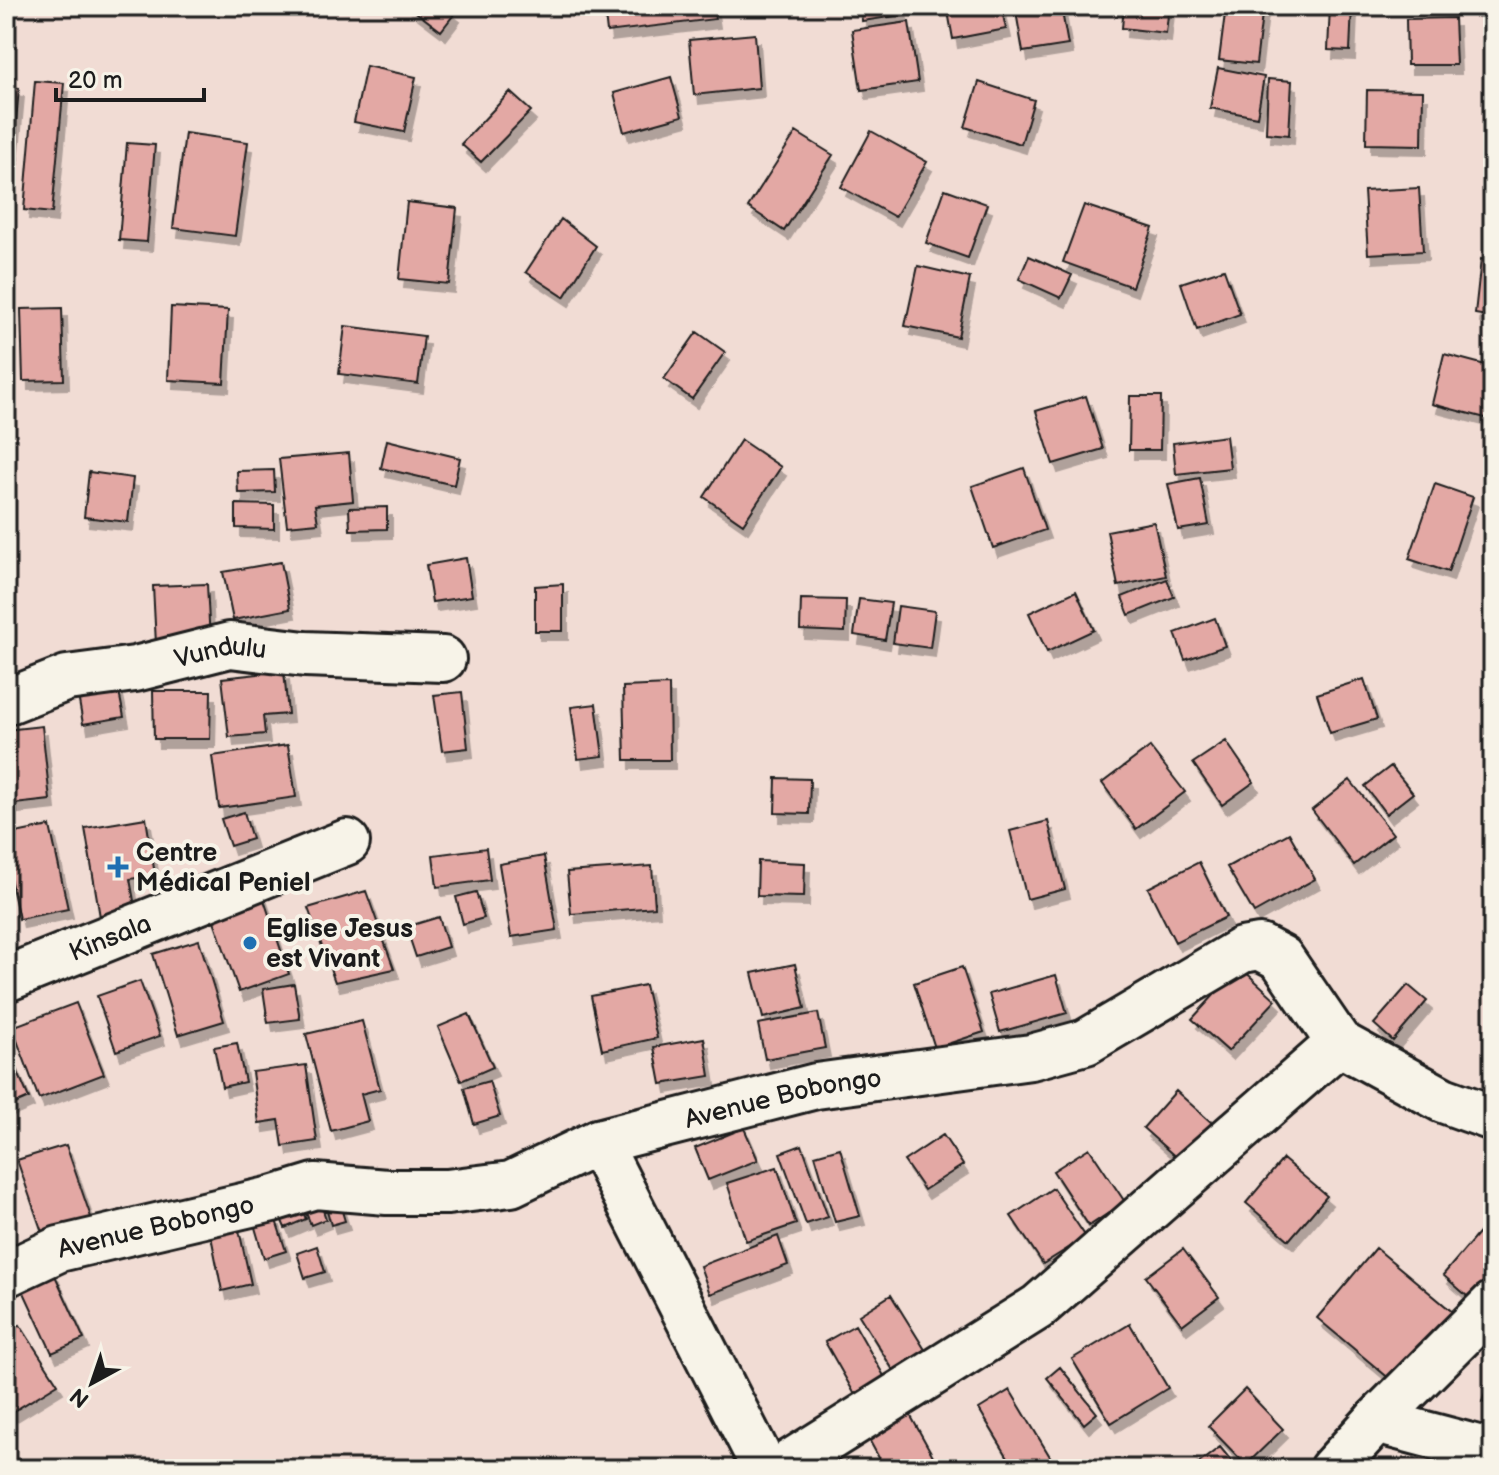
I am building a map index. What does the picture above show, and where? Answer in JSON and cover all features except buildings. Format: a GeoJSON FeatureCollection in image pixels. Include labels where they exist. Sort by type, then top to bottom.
{"type":"FeatureCollection","features":[{"type":"Feature","properties":{"kind":"street","name":"Vundulu"},"geometry":{"type":"LineString","coordinates":[[6,702],[67,678],[135,669],[230,645],[305,654],[443,659]]}},
{"type":"Feature","properties":{"kind":"street","name":"Kinsala"},"geometry":{"type":"LineString","coordinates":[[6,979],[347,842]]}},
{"type":"Feature","properties":{"kind":"street","name":"Avenue Bobongo"},"geometry":{"type":"LineString","coordinates":[[6,1274],[59,1249],[315,1186],[387,1192],[447,1192],[511,1184],[598,1142],[816,1086],[1031,1057],[1086,1042],[1242,950],[1260,947],[1281,958],[1339,1043],[1443,1100],[1493,1118]]}},
{"type":"Feature","properties":{"kind":"street"},"geometry":{"type":"LineString","coordinates":[[780,1469],[1038,1307],[1339,1043]]}},
{"type":"Feature","properties":{"kind":"street"},"geometry":{"type":"LineString","coordinates":[[598,1142],[765,1469]]}},
{"type":"Feature","properties":{"kind":"street"},"geometry":{"type":"LineString","coordinates":[[1332,1469],[1493,1304]]}},
{"type":"Feature","properties":{"kind":"street"},"geometry":{"type":"LineString","coordinates":[[1376,1421],[1493,1452]]}},
{"type":"Feature","properties":{"kind":"place","name":"Centre Médical Peniel"},"geometry":{"type":"Point","coordinates":[118,867]}},
{"type":"Feature","properties":{"kind":"place","name":"Eglise Jesus est Vivant"},"geometry":{"type":"Point","coordinates":[250,943]}}]}
